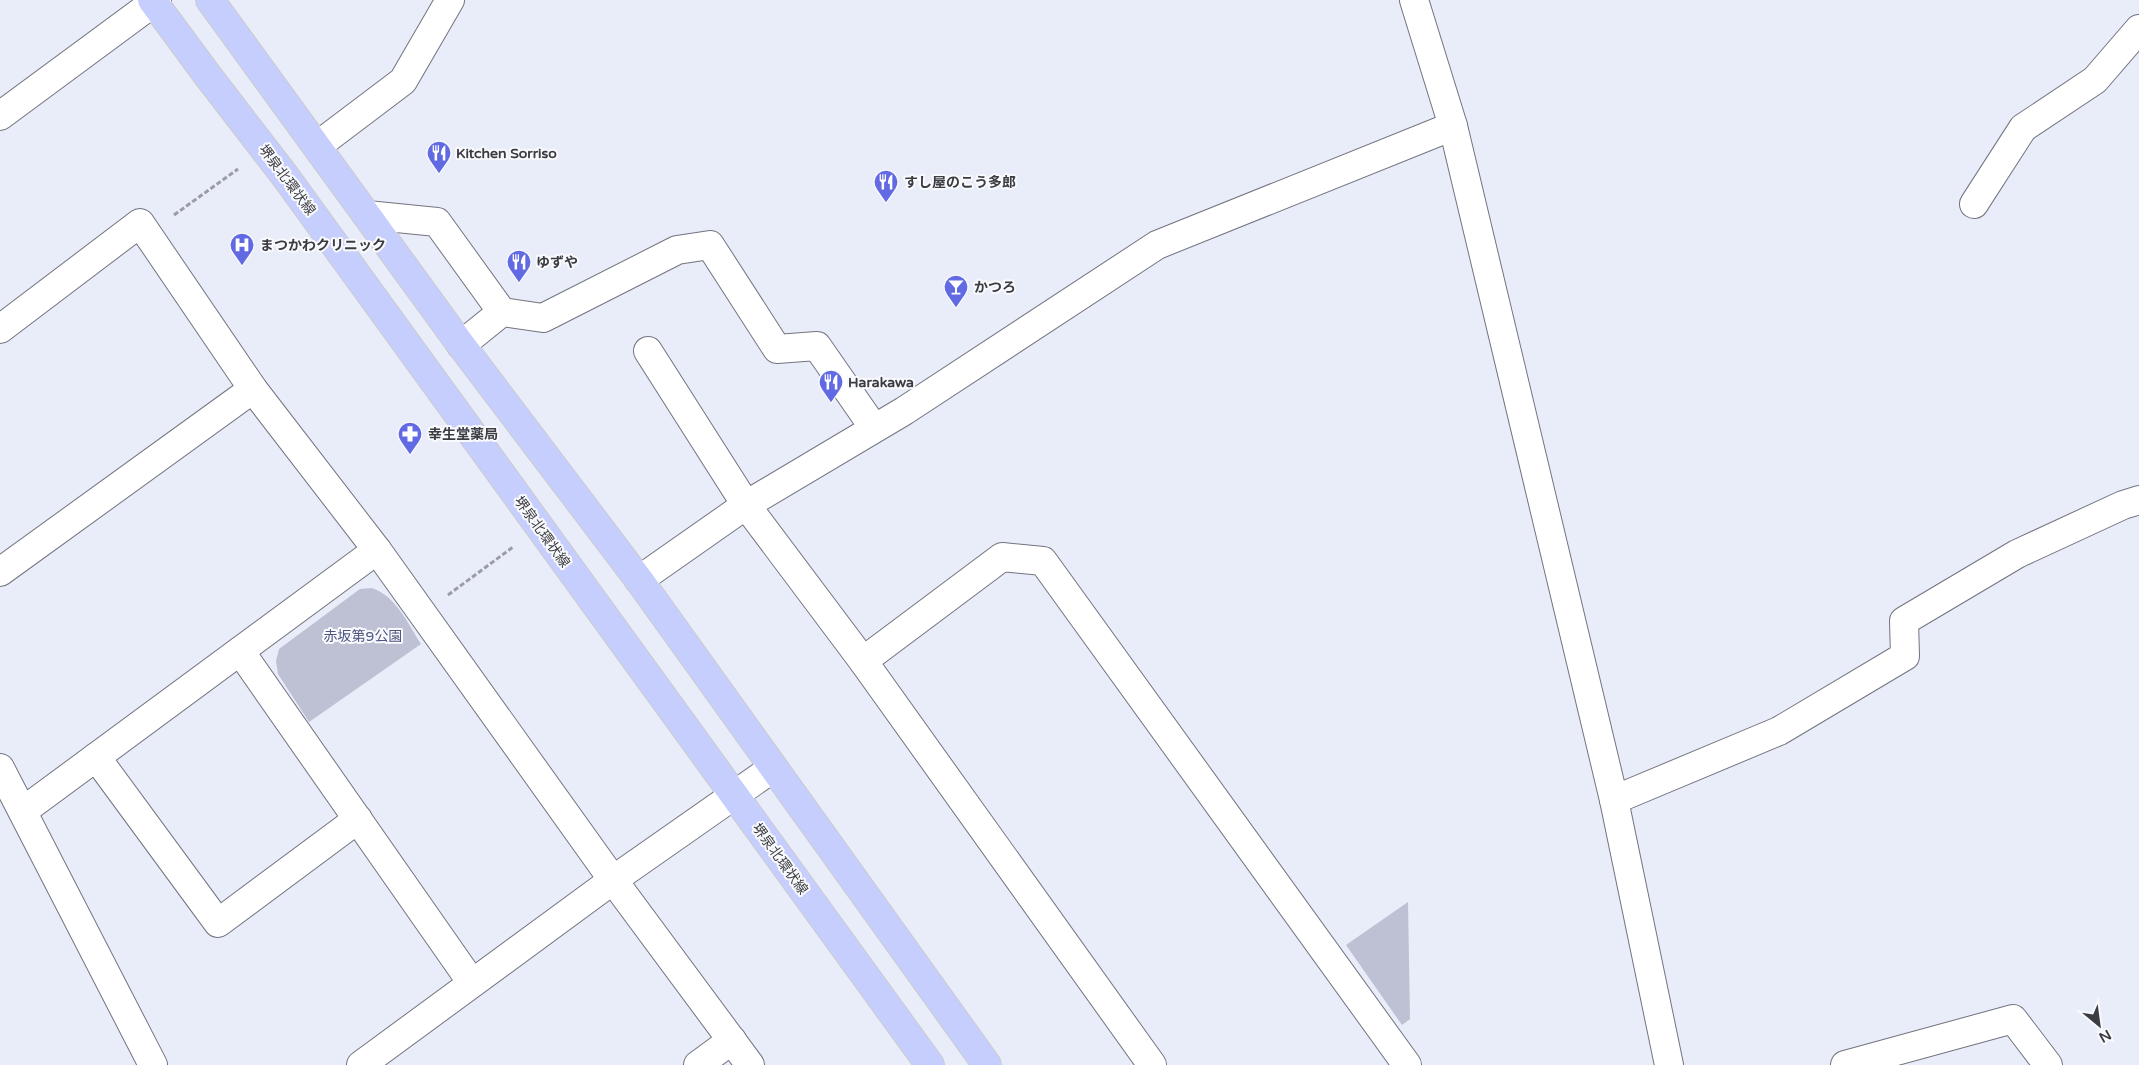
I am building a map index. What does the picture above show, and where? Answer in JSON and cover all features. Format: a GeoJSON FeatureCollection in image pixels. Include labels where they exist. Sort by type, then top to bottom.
{"type":"FeatureCollection","features":[{"type":"Feature","properties":{"kind":"main road"},"geometry":{"type":"LineString","coordinates":[[210,0],[461,345],[640,580],[987,1065]]}},
{"type":"Feature","properties":{"kind":"main road","name":"堺泉北環状線"},"geometry":{"type":"LineString","coordinates":[[154,1],[208,76],[285,176],[930,1065]]}},
{"type":"Feature","properties":{"kind":"street"},"geometry":{"type":"LineString","coordinates":[[317,146],[404,81],[450,0]]}},
{"type":"Feature","properties":{"kind":"street"},"geometry":{"type":"LineString","coordinates":[[1414,0],[1453,126],[1614,800],[1669,1065]]}},
{"type":"Feature","properties":{"kind":"street"},"geometry":{"type":"LineString","coordinates":[[0,116],[154,1]]}},
{"type":"Feature","properties":{"kind":"street"},"geometry":{"type":"LineString","coordinates":[[1974,204],[2023,128],[2095,80],[2139,29]]}},
{"type":"Feature","properties":{"kind":"street"},"geometry":{"type":"LineString","coordinates":[[640,580],[746,505],[904,411],[1157,245],[1453,126]]}},
{"type":"Feature","properties":{"kind":"street"},"geometry":{"type":"LineString","coordinates":[[367,215],[437,222],[502,312],[542,318],[677,250],[710,245],[778,349],[817,346],[874,428]]}},
{"type":"Feature","properties":{"kind":"street"},"geometry":{"type":"LineString","coordinates":[[3,322],[140,223],[253,389],[377,550],[613,880],[750,1065]]}},
{"type":"Feature","properties":{"kind":"street"},"geometry":{"type":"LineString","coordinates":[[461,345],[502,312]]}},
{"type":"Feature","properties":{"kind":"street"},"geometry":{"type":"LineString","coordinates":[[648,351],[746,505],[863,661],[1152,1065]]}},
{"type":"Feature","properties":{"kind":"street"},"geometry":{"type":"LineString","coordinates":[[0,572],[253,389]]}},
{"type":"Feature","properties":{"kind":"street"},"geometry":{"type":"LineString","coordinates":[[1614,800],[1779,731],[1904,656],[1904,621],[2017,554],[2123,505],[2139,500]]}},
{"type":"Feature","properties":{"kind":"street"},"geometry":{"type":"LineString","coordinates":[[23,811],[377,550]]}},
{"type":"Feature","properties":{"kind":"street"},"geometry":{"type":"LineString","coordinates":[[863,661],[1002,557],[1043,561],[1407,1065]]}},
{"type":"Feature","properties":{"kind":"street"},"geometry":{"type":"LineString","coordinates":[[240,651],[472,983]]}},
{"type":"Feature","properties":{"kind":"street"},"geometry":{"type":"LineString","coordinates":[[96,757],[218,924],[358,819]]}},
{"type":"Feature","properties":{"kind":"street"},"geometry":{"type":"LineString","coordinates":[[0,768],[153,1065]]}},
{"type":"Feature","properties":{"kind":"street"},"geometry":{"type":"LineString","coordinates":[[361,1065],[613,880],[774,768]]}},
{"type":"Feature","properties":{"kind":"street"},"geometry":{"type":"LineString","coordinates":[[1845,1065],[2013,1019],[2048,1065]]}},
{"type":"Feature","properties":{"kind":"street"},"geometry":{"type":"LineString","coordinates":[[698,1065],[732,1040]]}},
{"type":"Feature","properties":{"kind":"path"},"geometry":{"type":"LineString","coordinates":[[147,234],[243,166]]}},
{"type":"Feature","properties":{"kind":"path"},"geometry":{"type":"LineString","coordinates":[[422,614],[518,543]]}},
{"type":"Feature","properties":{"kind":"green space","name":"赤坂第9公園"},"geometry":{"type":"Polygon","coordinates":[[[372,588],[388,597],[395,604],[421,644],[309,722],[278,674],[276,661],[279,649],[360,589],[372,588]]]}},
{"type":"Feature","properties":{"kind":"green space"},"geometry":{"type":"Polygon","coordinates":[[[1408,902],[1410,1019],[1402,1025],[1346,945],[1408,902]]]}},
{"type":"Feature","properties":{"kind":"place","name":"Kitchen Sorriso"},"geometry":{"type":"Point","coordinates":[439,174]}},
{"type":"Feature","properties":{"kind":"place","name":"すし屋のこう多郎"},"geometry":{"type":"Point","coordinates":[886,203]}},
{"type":"Feature","properties":{"kind":"place","name":"まつかわクリニック"},"geometry":{"type":"Point","coordinates":[242,266]}},
{"type":"Feature","properties":{"kind":"place","name":"ゆずや"},"geometry":{"type":"Point","coordinates":[519,283]}},
{"type":"Feature","properties":{"kind":"place","name":"かつろ"},"geometry":{"type":"Point","coordinates":[956,308]}},
{"type":"Feature","properties":{"kind":"place","name":"Harakawa"},"geometry":{"type":"Point","coordinates":[831,403]}},
{"type":"Feature","properties":{"kind":"place","name":"幸生堂薬局"},"geometry":{"type":"Point","coordinates":[410,455]}}]}
